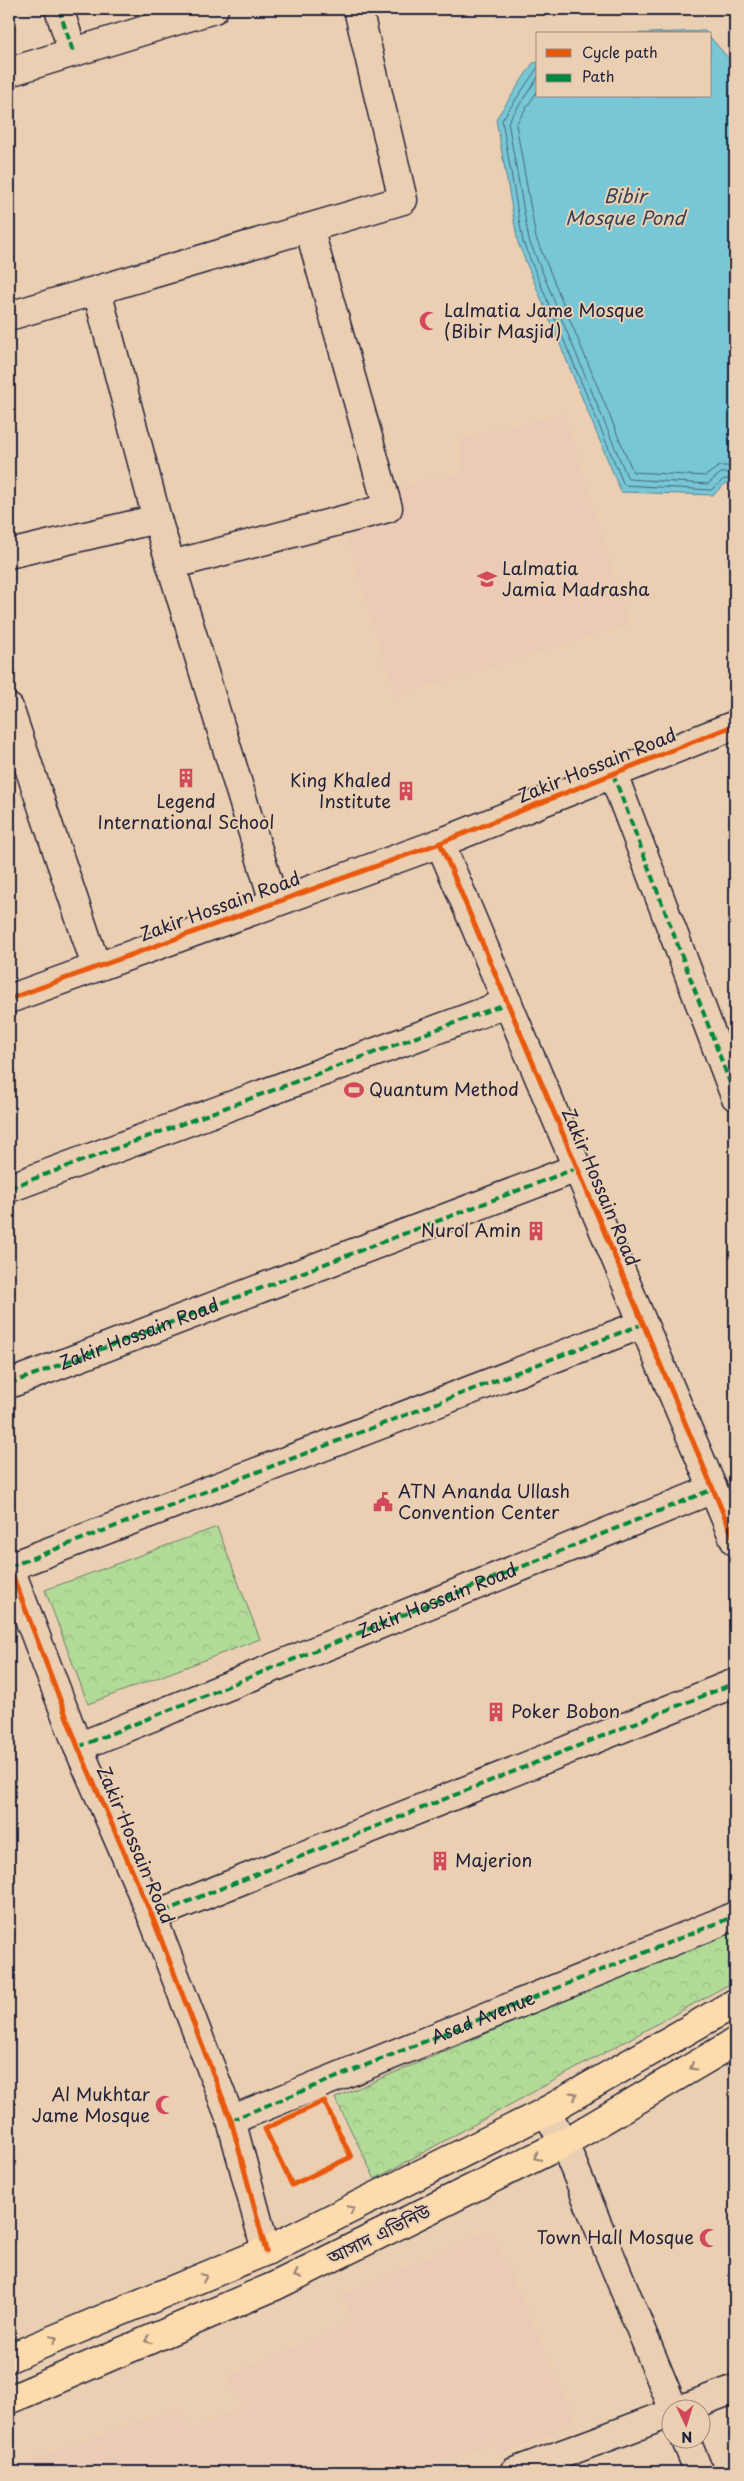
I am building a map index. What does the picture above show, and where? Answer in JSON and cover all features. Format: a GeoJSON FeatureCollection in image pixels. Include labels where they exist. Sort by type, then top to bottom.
{"type":"FeatureCollection","features":[{"type":"Feature","properties":{"kind":"main road","name":"আসাদ এভিনিউ"},"geometry":{"type":"LineString","coordinates":[[9,2358],[266,2251],[546,2111],[735,2003]]}},
{"type":"Feature","properties":{"kind":"main road","name":"আসাদ এভিনিউ"},"geometry":{"type":"LineString","coordinates":[[9,2400],[275,2286],[564,2143],[735,2042]]}},
{"type":"Feature","properties":{"kind":"street"},"geometry":{"type":"LineString","coordinates":[[60,9],[73,52]]}},
{"type":"Feature","properties":{"kind":"street"},"geometry":{"type":"LineString","coordinates":[[9,72],[214,9]]}},
{"type":"Feature","properties":{"kind":"street"},"geometry":{"type":"LineString","coordinates":[[9,316],[403,200],[358,9]]}},
{"type":"Feature","properties":{"kind":"street"},"geometry":{"type":"LineString","coordinates":[[171,565],[388,508],[309,228]]}},
{"type":"Feature","properties":{"kind":"street"},"geometry":{"type":"LineString","coordinates":[[97,291],[156,519],[274,902]]}},
{"type":"Feature","properties":{"kind":"street"},"geometry":{"type":"LineString","coordinates":[[9,554],[156,519]]}},
{"type":"Feature","properties":{"kind":"street"},"geometry":{"type":"LineString","coordinates":[[9,708],[96,966]]}},
{"type":"Feature","properties":{"kind":"street","name":"Zakir Hossain Road"},"geometry":{"type":"LineString","coordinates":[[9,999],[440,843],[612,774],[734,728]]}},
{"type":"Feature","properties":{"kind":"street","name":"Zakir Hossain Road"},"geometry":{"type":"LineString","coordinates":[[612,774],[735,1096]]}},
{"type":"Feature","properties":{"kind":"street","name":"Zakir Hossain Road"},"geometry":{"type":"LineString","coordinates":[[440,843],[735,1541]]}},
{"type":"Feature","properties":{"kind":"street"},"geometry":{"type":"LineString","coordinates":[[9,1188],[508,1003]]}},
{"type":"Feature","properties":{"kind":"street","name":"Zakir Hossain Road"},"geometry":{"type":"LineString","coordinates":[[9,1384],[578,1168]]}},
{"type":"Feature","properties":{"kind":"street","name":"Zakir Hossain Road"},"geometry":{"type":"LineString","coordinates":[[266,2251],[231,2120],[152,1916],[78,1747],[9,1567],[643,1324]]}},
{"type":"Feature","properties":{"kind":"street","name":"Zakir Hossain Road"},"geometry":{"type":"LineString","coordinates":[[78,1747],[714,1489]]}},
{"type":"Feature","properties":{"kind":"street","name":"Zakir Hossain Road"},"geometry":{"type":"LineString","coordinates":[[152,1916],[735,1683]]}},
{"type":"Feature","properties":{"kind":"street","name":"Asad Avenue"},"geometry":{"type":"LineString","coordinates":[[231,2120],[735,1916]]}},
{"type":"Feature","properties":{"kind":"street"},"geometry":{"type":"LineString","coordinates":[[546,2111],[564,2143],[669,2398]]}},
{"type":"Feature","properties":{"kind":"street"},"geometry":{"type":"LineString","coordinates":[[711,2398],[735,2389]]}},
{"type":"Feature","properties":{"kind":"street"},"geometry":{"type":"LineString","coordinates":[[514,2472],[662,2417]]}},
{"type":"Feature","properties":{"kind":"street"},"geometry":{"type":"LineString","coordinates":[[689,2448],[699,2472]]}},
{"type":"Feature","properties":{"kind":"shaded area","name":"Lalmatia Jamia Madrasha"},"geometry":{"type":"Polygon","coordinates":[[[565,414],[628,625],[395,696],[346,533],[409,484],[465,473],[458,439],[565,414]]]}},
{"type":"Feature","properties":{"kind":"shaded area"},"geometry":{"type":"Polygon","coordinates":[[[491,2230],[576,2422],[499,2456],[492,2442],[417,2472],[13,2472],[10,2468],[181,2407],[191,2430],[243,2407],[229,2376],[354,2321],[342,2295],[491,2230]]]}},
{"type":"Feature","properties":{"kind":"green space"},"geometry":{"type":"Polygon","coordinates":[[[217,1527],[260,1639],[88,1704],[45,1590],[217,1527]]]}},
{"type":"Feature","properties":{"kind":"green space"},"geometry":{"type":"Polygon","coordinates":[[[735,1928],[735,1981],[375,2179],[335,2098],[735,1928]]]}},
{"type":"Feature","properties":{"kind":"water","name":"Bibir Mosque Pond"},"geometry":{"type":"Polygon","coordinates":[[[712,39],[735,66],[735,485],[726,483],[713,495],[621,492],[518,243],[496,119],[533,63],[536,62],[536,98],[712,98],[712,39]]]}},
{"type":"Feature","properties":{"kind":"marked path"},"geometry":{"type":"LineString","coordinates":[[59,9],[73,52]]}},
{"type":"Feature","properties":{"kind":"marked path"},"geometry":{"type":"LineString","coordinates":[[613,774],[735,1096]]}},
{"type":"Feature","properties":{"kind":"marked path"},"geometry":{"type":"LineString","coordinates":[[9,1188],[508,1003]]}},
{"type":"Feature","properties":{"kind":"marked path"},"geometry":{"type":"LineString","coordinates":[[9,1384],[577,1168]]}},
{"type":"Feature","properties":{"kind":"marked path"},"geometry":{"type":"LineString","coordinates":[[9,1567],[643,1324]]}},
{"type":"Feature","properties":{"kind":"marked path"},"geometry":{"type":"LineString","coordinates":[[78,1747],[713,1489]]}},
{"type":"Feature","properties":{"kind":"marked path"},"geometry":{"type":"LineString","coordinates":[[152,1916],[735,1683]]}},
{"type":"Feature","properties":{"kind":"marked path"},"geometry":{"type":"LineString","coordinates":[[231,2120],[735,1916]]}},
{"type":"Feature","properties":{"kind":"cycle path"},"geometry":{"type":"LineString","coordinates":[[9,999],[440,843],[735,725]]}},
{"type":"Feature","properties":{"kind":"cycle path"},"geometry":{"type":"LineString","coordinates":[[440,843],[735,1541]]}},
{"type":"Feature","properties":{"kind":"cycle path"},"geometry":{"type":"LineString","coordinates":[[9,1566],[78,1747],[152,1916],[231,2120],[266,2251]]}},
{"type":"Feature","properties":{"kind":"cycle path"},"geometry":{"type":"LineString","coordinates":[[324,2101],[351,2157],[292,2185],[265,2129],[324,2101]]}},
{"type":"Feature","properties":{"kind":"place","name":"Lalmatia Jame Mosque (Bibir Masjid)"},"geometry":{"type":"Point","coordinates":[429,321]}},
{"type":"Feature","properties":{"kind":"place","name":"Lalmatia Jamia Madrasha"},"geometry":{"type":"Point","coordinates":[487,579]}},
{"type":"Feature","properties":{"kind":"place","name":"Legend International School"},"geometry":{"type":"Point","coordinates":[186,778]}},
{"type":"Feature","properties":{"kind":"place","name":"King Khaled Institute"},"geometry":{"type":"Point","coordinates":[406,791]}},
{"type":"Feature","properties":{"kind":"place","name":"Quantum Method"},"geometry":{"type":"Point","coordinates":[354,1090]}},
{"type":"Feature","properties":{"kind":"place","name":"Nurol Amin"},"geometry":{"type":"Point","coordinates":[536,1231]}},
{"type":"Feature","properties":{"kind":"place","name":"ATN Ananda Ullash Convention Center"},"geometry":{"type":"Point","coordinates":[383,1502]}},
{"type":"Feature","properties":{"kind":"place","name":"Poker Bobon"},"geometry":{"type":"Point","coordinates":[496,1712]}},
{"type":"Feature","properties":{"kind":"place","name":"Majerion"},"geometry":{"type":"Point","coordinates":[440,1861]}},
{"type":"Feature","properties":{"kind":"place","name":"Al Mukhtar Jame Mosque"},"geometry":{"type":"Point","coordinates":[165,2105]}},
{"type":"Feature","properties":{"kind":"place","name":"Town Hall Mosque"},"geometry":{"type":"Point","coordinates":[709,2238]}}]}
